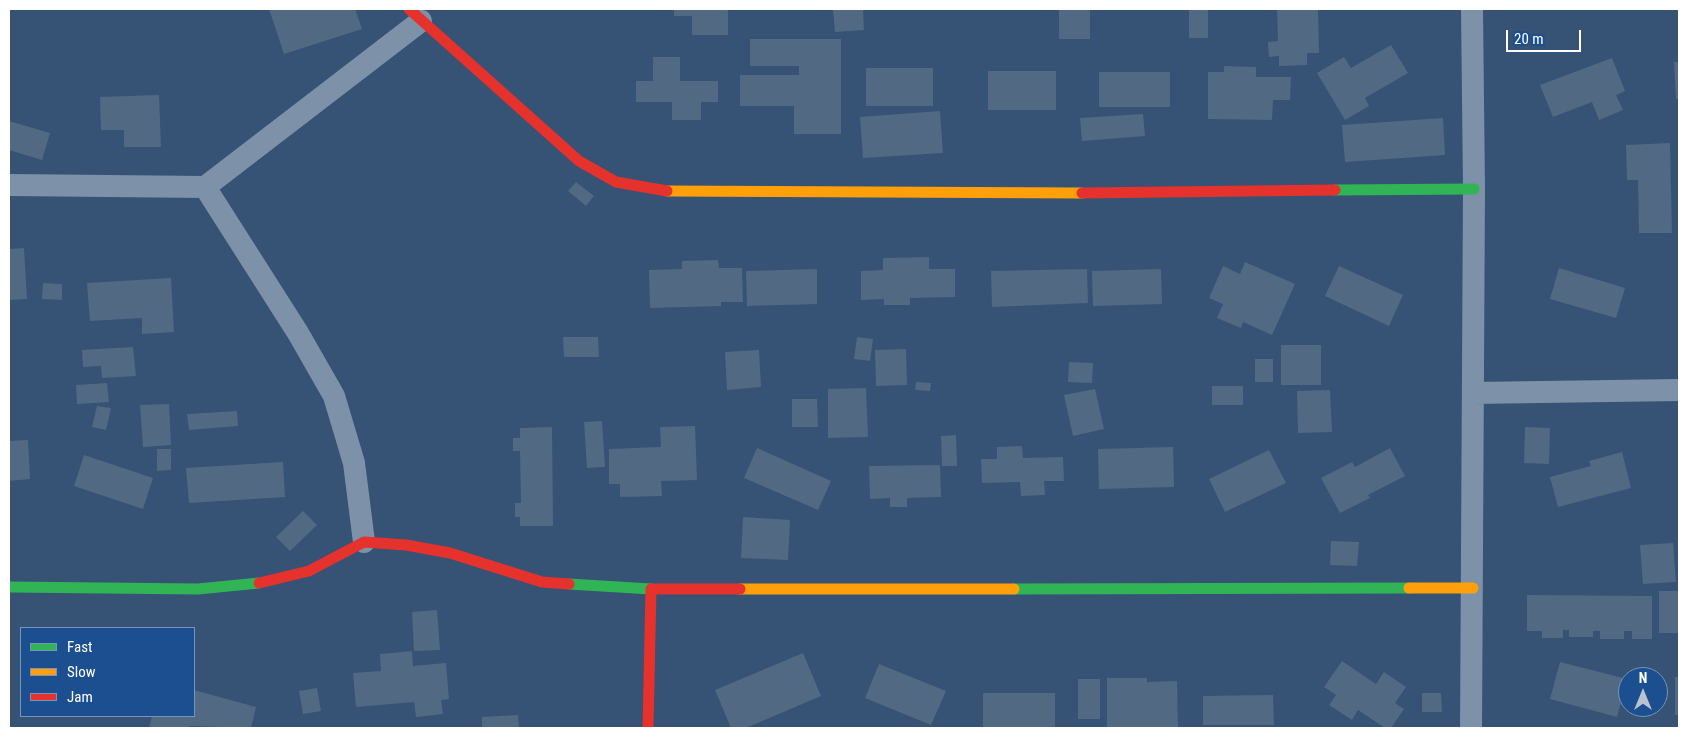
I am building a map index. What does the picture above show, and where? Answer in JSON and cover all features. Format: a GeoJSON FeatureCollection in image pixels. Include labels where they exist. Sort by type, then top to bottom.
{"type":"FeatureCollection","features":[{"type":"Feature","properties":{"kind":"street"},"geometry":{"type":"LineString","coordinates":[[1471,728],[1474,393],[1472,9]]}},
{"type":"Feature","properties":{"kind":"street"},"geometry":{"type":"LineString","coordinates":[[9,185],[205,186],[415,15],[579,161],[616,182],[664,192],[957,194],[1474,189]]}},
{"type":"Feature","properties":{"kind":"street"},"geometry":{"type":"LineString","coordinates":[[205,186],[298,333],[334,396],[354,463],[364,542]]}},
{"type":"Feature","properties":{"kind":"street"},"geometry":{"type":"LineString","coordinates":[[1474,393],[1679,390]]}},
{"type":"Feature","properties":{"kind":"street"},"geometry":{"type":"LineString","coordinates":[[9,587],[198,589],[263,583],[309,571],[364,542],[406,544],[450,553],[542,582],[652,590],[1473,588]]}},
{"type":"Feature","properties":{"kind":"street"},"geometry":{"type":"LineString","coordinates":[[648,728],[652,590]]}},
{"type":"Feature","properties":{"kind":"building"},"geometry":{"type":"Polygon","coordinates":[[[269,9],[355,9],[362,29],[284,54],[269,9]]]}},
{"type":"Feature","properties":{"kind":"building"},"geometry":{"type":"Polygon","coordinates":[[[674,9],[728,9],[728,35],[692,35],[692,16],[674,16],[674,9]]]}},
{"type":"Feature","properties":{"kind":"building"},"geometry":{"type":"Polygon","coordinates":[[[833,9],[863,9],[864,30],[835,32],[833,9]]]}},
{"type":"Feature","properties":{"kind":"building"},"geometry":{"type":"Polygon","coordinates":[[[1059,9],[1090,9],[1090,39],[1059,39],[1059,9]]]}},
{"type":"Feature","properties":{"kind":"building"},"geometry":{"type":"Polygon","coordinates":[[[1189,9],[1208,9],[1208,38],[1189,38],[1189,9]]]}},
{"type":"Feature","properties":{"kind":"building"},"geometry":{"type":"Polygon","coordinates":[[[1277,9],[1318,9],[1319,53],[1307,53],[1307,65],[1279,66],[1279,56],[1269,57],[1268,42],[1278,41],[1277,9]]]}},
{"type":"Feature","properties":{"kind":"building"},"geometry":{"type":"Polygon","coordinates":[[[750,39],[841,39],[841,134],[794,134],[794,106],[740,106],[740,75],[799,75],[799,66],[750,66],[750,39]]]}},
{"type":"Feature","properties":{"kind":"building"},"geometry":{"type":"Polygon","coordinates":[[[1391,45],[1408,73],[1365,98],[1369,106],[1345,120],[1317,73],[1344,57],[1351,68],[1391,45]]]}},
{"type":"Feature","properties":{"kind":"building"},"geometry":{"type":"Polygon","coordinates":[[[653,57],[680,57],[680,81],[718,81],[718,102],[701,102],[701,120],[672,120],[672,102],[636,102],[636,81],[653,81],[653,57]]]}},
{"type":"Feature","properties":{"kind":"building"},"geometry":{"type":"Polygon","coordinates":[[[1612,58],[1625,91],[1616,95],[1623,110],[1599,120],[1592,102],[1553,117],[1540,85],[1612,58]]]}},
{"type":"Feature","properties":{"kind":"building"},"geometry":{"type":"Polygon","coordinates":[[[1674,62],[1679,62],[1679,99],[1676,99],[1674,62]]]}},
{"type":"Feature","properties":{"kind":"building"},"geometry":{"type":"Polygon","coordinates":[[[1224,66],[1256,67],[1256,77],[1291,77],[1290,100],[1273,100],[1272,120],[1208,119],[1208,72],[1224,72],[1224,66]]]}},
{"type":"Feature","properties":{"kind":"building"},"geometry":{"type":"Polygon","coordinates":[[[866,68],[933,68],[933,106],[866,106],[866,68]]]}},
{"type":"Feature","properties":{"kind":"building"},"geometry":{"type":"Polygon","coordinates":[[[988,71],[1056,71],[1056,110],[988,110],[988,71]]]}},
{"type":"Feature","properties":{"kind":"building"},"geometry":{"type":"Polygon","coordinates":[[[1099,72],[1170,72],[1170,107],[1099,107],[1099,72]]]}},
{"type":"Feature","properties":{"kind":"building"},"geometry":{"type":"Polygon","coordinates":[[[159,95],[161,147],[124,147],[124,130],[101,130],[100,97],[159,95]]]}},
{"type":"Feature","properties":{"kind":"building"},"geometry":{"type":"Polygon","coordinates":[[[940,111],[943,153],[863,158],[860,117],[940,111]]]}},
{"type":"Feature","properties":{"kind":"building"},"geometry":{"type":"Polygon","coordinates":[[[1143,114],[1145,136],[1082,141],[1080,118],[1143,114]]]}},
{"type":"Feature","properties":{"kind":"building"},"geometry":{"type":"Polygon","coordinates":[[[1443,118],[1445,155],[1345,162],[1342,125],[1443,118]]]}},
{"type":"Feature","properties":{"kind":"building"},"geometry":{"type":"Polygon","coordinates":[[[9,121],[50,133],[42,160],[9,150],[9,121]]]}},
{"type":"Feature","properties":{"kind":"building"},"geometry":{"type":"Polygon","coordinates":[[[1670,143],[1672,233],[1639,233],[1638,180],[1627,180],[1626,145],[1670,143]]]}},
{"type":"Feature","properties":{"kind":"building"},"geometry":{"type":"Polygon","coordinates":[[[576,182],[594,196],[586,206],[568,191],[576,182]]]}},
{"type":"Feature","properties":{"kind":"building"},"geometry":{"type":"Polygon","coordinates":[[[24,248],[27,299],[9,300],[9,249],[24,248]]]}},
{"type":"Feature","properties":{"kind":"building"},"geometry":{"type":"Polygon","coordinates":[[[929,257],[929,269],[955,269],[955,297],[910,298],[910,305],[884,305],[884,299],[861,300],[861,271],[883,270],[883,258],[929,257]]]}},
{"type":"Feature","properties":{"kind":"building"},"geometry":{"type":"Polygon","coordinates":[[[718,260],[719,268],[742,268],[743,302],[721,302],[721,306],[650,308],[649,270],[682,269],[682,261],[718,260]]]}},
{"type":"Feature","properties":{"kind":"building"},"geometry":{"type":"Polygon","coordinates":[[[1245,262],[1295,284],[1272,335],[1243,322],[1241,328],[1217,318],[1223,304],[1209,298],[1223,266],[1240,274],[1245,262]]]}},
{"type":"Feature","properties":{"kind":"building"},"geometry":{"type":"Polygon","coordinates":[[[1339,266],[1403,295],[1389,326],[1325,296],[1339,266]]]}},
{"type":"Feature","properties":{"kind":"building"},"geometry":{"type":"Polygon","coordinates":[[[1559,268],[1625,288],[1616,318],[1550,299],[1559,268]]]}},
{"type":"Feature","properties":{"kind":"building"},"geometry":{"type":"Polygon","coordinates":[[[817,269],[817,304],[747,306],[746,271],[817,269]]]}},
{"type":"Feature","properties":{"kind":"building"},"geometry":{"type":"Polygon","coordinates":[[[1087,269],[1088,303],[992,307],[991,271],[1087,269]]]}},
{"type":"Feature","properties":{"kind":"building"},"geometry":{"type":"Polygon","coordinates":[[[1161,269],[1162,304],[1093,306],[1092,271],[1161,269]]]}},
{"type":"Feature","properties":{"kind":"building"},"geometry":{"type":"Polygon","coordinates":[[[171,278],[174,332],[142,334],[142,318],[90,321],[87,283],[171,278]]]}},
{"type":"Feature","properties":{"kind":"building"},"geometry":{"type":"Polygon","coordinates":[[[43,283],[62,284],[62,300],[42,299],[43,283]]]}},
{"type":"Feature","properties":{"kind":"building"},"geometry":{"type":"Polygon","coordinates":[[[563,337],[598,337],[599,357],[564,357],[563,337]]]}},
{"type":"Feature","properties":{"kind":"building"},"geometry":{"type":"Polygon","coordinates":[[[857,337],[873,339],[870,361],[854,359],[857,337]]]}},
{"type":"Feature","properties":{"kind":"building"},"geometry":{"type":"Polygon","coordinates":[[[1281,345],[1321,345],[1321,385],[1281,385],[1281,345]]]}},
{"type":"Feature","properties":{"kind":"building"},"geometry":{"type":"Polygon","coordinates":[[[133,347],[136,376],[102,378],[101,366],[83,367],[82,350],[133,347]]]}},
{"type":"Feature","properties":{"kind":"building"},"geometry":{"type":"Polygon","coordinates":[[[906,349],[907,385],[876,386],[875,350],[906,349]]]}},
{"type":"Feature","properties":{"kind":"building"},"geometry":{"type":"Polygon","coordinates":[[[759,350],[761,387],[727,390],[725,352],[759,350]]]}},
{"type":"Feature","properties":{"kind":"building"},"geometry":{"type":"Polygon","coordinates":[[[1255,359],[1273,359],[1273,382],[1255,382],[1255,359]]]}},
{"type":"Feature","properties":{"kind":"building"},"geometry":{"type":"Polygon","coordinates":[[[1069,362],[1093,363],[1092,383],[1068,382],[1069,362]]]}},
{"type":"Feature","properties":{"kind":"building"},"geometry":{"type":"Polygon","coordinates":[[[916,382],[931,383],[930,391],[915,390],[916,382]]]}},
{"type":"Feature","properties":{"kind":"building"},"geometry":{"type":"Polygon","coordinates":[[[107,383],[109,402],[77,404],[76,385],[107,383]]]}},
{"type":"Feature","properties":{"kind":"building"},"geometry":{"type":"Polygon","coordinates":[[[1212,386],[1243,386],[1243,405],[1212,405],[1212,386]]]}},
{"type":"Feature","properties":{"kind":"building"},"geometry":{"type":"Polygon","coordinates":[[[866,388],[868,437],[828,438],[828,389],[866,388]]]}},
{"type":"Feature","properties":{"kind":"building"},"geometry":{"type":"Polygon","coordinates":[[[1095,389],[1104,429],[1073,436],[1064,395],[1095,389]]]}},
{"type":"Feature","properties":{"kind":"building"},"geometry":{"type":"Polygon","coordinates":[[[1330,390],[1332,432],[1298,433],[1297,391],[1330,390]]]}},
{"type":"Feature","properties":{"kind":"building"},"geometry":{"type":"Polygon","coordinates":[[[792,399],[817,399],[818,427],[792,427],[792,399]]]}},
{"type":"Feature","properties":{"kind":"building"},"geometry":{"type":"Polygon","coordinates":[[[169,404],[171,445],[143,447],[140,405],[169,404]]]}},
{"type":"Feature","properties":{"kind":"building"},"geometry":{"type":"Polygon","coordinates":[[[97,406],[111,408],[106,430],[92,427],[97,406]]]}},
{"type":"Feature","properties":{"kind":"building"},"geometry":{"type":"Polygon","coordinates":[[[237,411],[238,426],[189,430],[187,414],[237,411]]]}},
{"type":"Feature","properties":{"kind":"building"},"geometry":{"type":"Polygon","coordinates":[[[602,421],[605,467],[587,468],[584,422],[602,421]]]}},
{"type":"Feature","properties":{"kind":"building"},"geometry":{"type":"Polygon","coordinates":[[[695,426],[697,480],[661,481],[662,496],[620,497],[620,484],[609,484],[609,449],[661,447],[660,427],[695,426]]]}},
{"type":"Feature","properties":{"kind":"building"},"geometry":{"type":"Polygon","coordinates":[[[552,427],[553,526],[520,526],[520,517],[515,517],[515,503],[521,503],[520,451],[513,451],[513,438],[520,438],[520,428],[552,427]]]}},
{"type":"Feature","properties":{"kind":"building"},"geometry":{"type":"Polygon","coordinates":[[[1525,427],[1550,428],[1549,464],[1524,463],[1525,427]]]}},
{"type":"Feature","properties":{"kind":"building"},"geometry":{"type":"Polygon","coordinates":[[[956,435],[957,466],[942,466],[941,436],[956,435]]]}},
{"type":"Feature","properties":{"kind":"building"},"geometry":{"type":"Polygon","coordinates":[[[28,440],[30,479],[9,481],[9,441],[28,440]]]}},
{"type":"Feature","properties":{"kind":"building"},"geometry":{"type":"Polygon","coordinates":[[[1022,446],[1023,458],[1063,457],[1064,481],[1044,481],[1045,495],[1021,496],[1020,482],[982,483],[981,459],[997,459],[997,447],[1022,446]]]}},
{"type":"Feature","properties":{"kind":"building"},"geometry":{"type":"Polygon","coordinates":[[[1173,447],[1174,487],[1099,489],[1098,449],[1173,447]]]}},
{"type":"Feature","properties":{"kind":"building"},"geometry":{"type":"Polygon","coordinates":[[[757,448],[831,481],[818,510],[744,478],[757,448]]]}},
{"type":"Feature","properties":{"kind":"building"},"geometry":{"type":"Polygon","coordinates":[[[1390,448],[1405,476],[1368,495],[1370,498],[1340,513],[1321,478],[1352,462],[1355,467],[1390,448]]]}},
{"type":"Feature","properties":{"kind":"building"},"geometry":{"type":"Polygon","coordinates":[[[157,449],[171,449],[171,470],[157,471],[157,449]]]}},
{"type":"Feature","properties":{"kind":"building"},"geometry":{"type":"Polygon","coordinates":[[[1269,450],[1286,483],[1225,512],[1209,479],[1269,450]]]}},
{"type":"Feature","properties":{"kind":"building"},"geometry":{"type":"Polygon","coordinates":[[[1622,452],[1631,488],[1558,507],[1550,477],[1591,466],[1589,461],[1622,452]]]}},
{"type":"Feature","properties":{"kind":"building"},"geometry":{"type":"Polygon","coordinates":[[[84,455],[153,478],[143,509],[74,486],[84,455]]]}},
{"type":"Feature","properties":{"kind":"building"},"geometry":{"type":"Polygon","coordinates":[[[283,462],[285,497],[189,503],[186,468],[283,462]]]}},
{"type":"Feature","properties":{"kind":"building"},"geometry":{"type":"Polygon","coordinates":[[[940,465],[941,497],[907,498],[907,507],[890,507],[890,498],[870,499],[869,466],[940,465]]]}},
{"type":"Feature","properties":{"kind":"building"},"geometry":{"type":"Polygon","coordinates":[[[303,511],[317,525],[290,551],[276,537],[303,511]]]}},
{"type":"Feature","properties":{"kind":"building"},"geometry":{"type":"Polygon","coordinates":[[[743,517],[790,520],[788,560],[741,558],[743,517]]]}},
{"type":"Feature","properties":{"kind":"building"},"geometry":{"type":"Polygon","coordinates":[[[1331,541],[1359,542],[1357,566],[1330,565],[1331,541]]]}},
{"type":"Feature","properties":{"kind":"building"},"geometry":{"type":"Polygon","coordinates":[[[1673,543],[1676,582],[1643,584],[1640,545],[1673,543]]]}},
{"type":"Feature","properties":{"kind":"building"},"geometry":{"type":"Polygon","coordinates":[[[1659,591],[1679,591],[1679,633],[1659,633],[1659,591]]]}},
{"type":"Feature","properties":{"kind":"building"},"geometry":{"type":"Polygon","coordinates":[[[1527,595],[1652,596],[1652,639],[1632,639],[1632,631],[1624,631],[1624,639],[1600,639],[1600,631],[1593,631],[1593,637],[1569,637],[1569,630],[1563,630],[1563,638],[1542,638],[1542,631],[1527,631],[1527,595]]]}},
{"type":"Feature","properties":{"kind":"building"},"geometry":{"type":"Polygon","coordinates":[[[437,610],[440,650],[414,651],[412,612],[437,610]]]}},
{"type":"Feature","properties":{"kind":"building"},"geometry":{"type":"Polygon","coordinates":[[[412,651],[413,666],[446,663],[449,699],[441,700],[443,714],[416,717],[414,702],[356,707],[353,673],[381,671],[380,654],[412,651]]]}},
{"type":"Feature","properties":{"kind":"building"},"geometry":{"type":"Polygon","coordinates":[[[803,653],[821,696],[746,728],[731,728],[715,690],[803,653]]]}},
{"type":"Feature","properties":{"kind":"building"},"geometry":{"type":"Polygon","coordinates":[[[1342,661],[1376,684],[1384,672],[1406,687],[1395,703],[1404,709],[1391,728],[1385,728],[1358,710],[1352,720],[1329,705],[1336,695],[1324,687],[1342,661]]]}},
{"type":"Feature","properties":{"kind":"building"},"geometry":{"type":"Polygon","coordinates":[[[1560,662],[1618,677],[1617,717],[1550,699],[1560,662]]]}},
{"type":"Feature","properties":{"kind":"building"},"geometry":{"type":"Polygon","coordinates":[[[879,664],[946,691],[931,725],[865,698],[879,664]]]}},
{"type":"Feature","properties":{"kind":"building"},"geometry":{"type":"Polygon","coordinates":[[[1675,677],[1679,677],[1679,715],[1675,715],[1675,677]]]}},
{"type":"Feature","properties":{"kind":"building"},"geometry":{"type":"Polygon","coordinates":[[[1107,678],[1147,678],[1147,682],[1177,681],[1178,728],[1107,728],[1107,678]]]}},
{"type":"Feature","properties":{"kind":"building"},"geometry":{"type":"Polygon","coordinates":[[[1078,679],[1100,679],[1100,719],[1078,719],[1078,679]]]}},
{"type":"Feature","properties":{"kind":"building"},"geometry":{"type":"Polygon","coordinates":[[[317,688],[321,711],[303,714],[299,691],[317,688]]]}},
{"type":"Feature","properties":{"kind":"building"},"geometry":{"type":"Polygon","coordinates":[[[195,690],[256,707],[251,728],[189,726],[188,728],[149,728],[152,717],[195,717],[195,690]]]}},
{"type":"Feature","properties":{"kind":"building"},"geometry":{"type":"Polygon","coordinates":[[[983,693],[1055,693],[1055,728],[983,728],[983,693]]]}},
{"type":"Feature","properties":{"kind":"building"},"geometry":{"type":"Polygon","coordinates":[[[1422,693],[1441,693],[1442,712],[1422,712],[1422,693]]]}},
{"type":"Feature","properties":{"kind":"building"},"geometry":{"type":"Polygon","coordinates":[[[1273,695],[1274,725],[1203,725],[1203,696],[1273,695]]]}},
{"type":"Feature","properties":{"kind":"building"},"geometry":{"type":"Polygon","coordinates":[[[518,715],[519,728],[482,728],[482,717],[518,715]]]}},
{"type":"Feature","properties":{"kind":"traffic: fast"},"geometry":{"type":"LineString","coordinates":[[1335,190],[1474,189]]}},
{"type":"Feature","properties":{"kind":"traffic: fast"},"geometry":{"type":"LineString","coordinates":[[9,587],[198,589],[259,583]]}},
{"type":"Feature","properties":{"kind":"traffic: fast"},"geometry":{"type":"LineString","coordinates":[[569,584],[651,589]]}},
{"type":"Feature","properties":{"kind":"traffic: fast"},"geometry":{"type":"LineString","coordinates":[[1014,589],[1409,588]]}},
{"type":"Feature","properties":{"kind":"traffic: slow"},"geometry":{"type":"LineString","coordinates":[[667,191],[1082,193]]}},
{"type":"Feature","properties":{"kind":"traffic: slow"},"geometry":{"type":"LineString","coordinates":[[1409,588],[1473,588]]}},
{"type":"Feature","properties":{"kind":"traffic: slow"},"geometry":{"type":"LineString","coordinates":[[740,589],[1014,589]]}},
{"type":"Feature","properties":{"kind":"traffic: jam"},"geometry":{"type":"LineString","coordinates":[[409,9],[579,161],[616,182],[667,191]]}},
{"type":"Feature","properties":{"kind":"traffic: jam"},"geometry":{"type":"LineString","coordinates":[[1082,193],[1335,190]]}},
{"type":"Feature","properties":{"kind":"traffic: jam"},"geometry":{"type":"LineString","coordinates":[[259,583],[309,571],[364,542],[406,545],[450,553],[542,582],[569,584]]}},
{"type":"Feature","properties":{"kind":"traffic: jam"},"geometry":{"type":"LineString","coordinates":[[648,728],[651,589],[740,589]]}}]}
